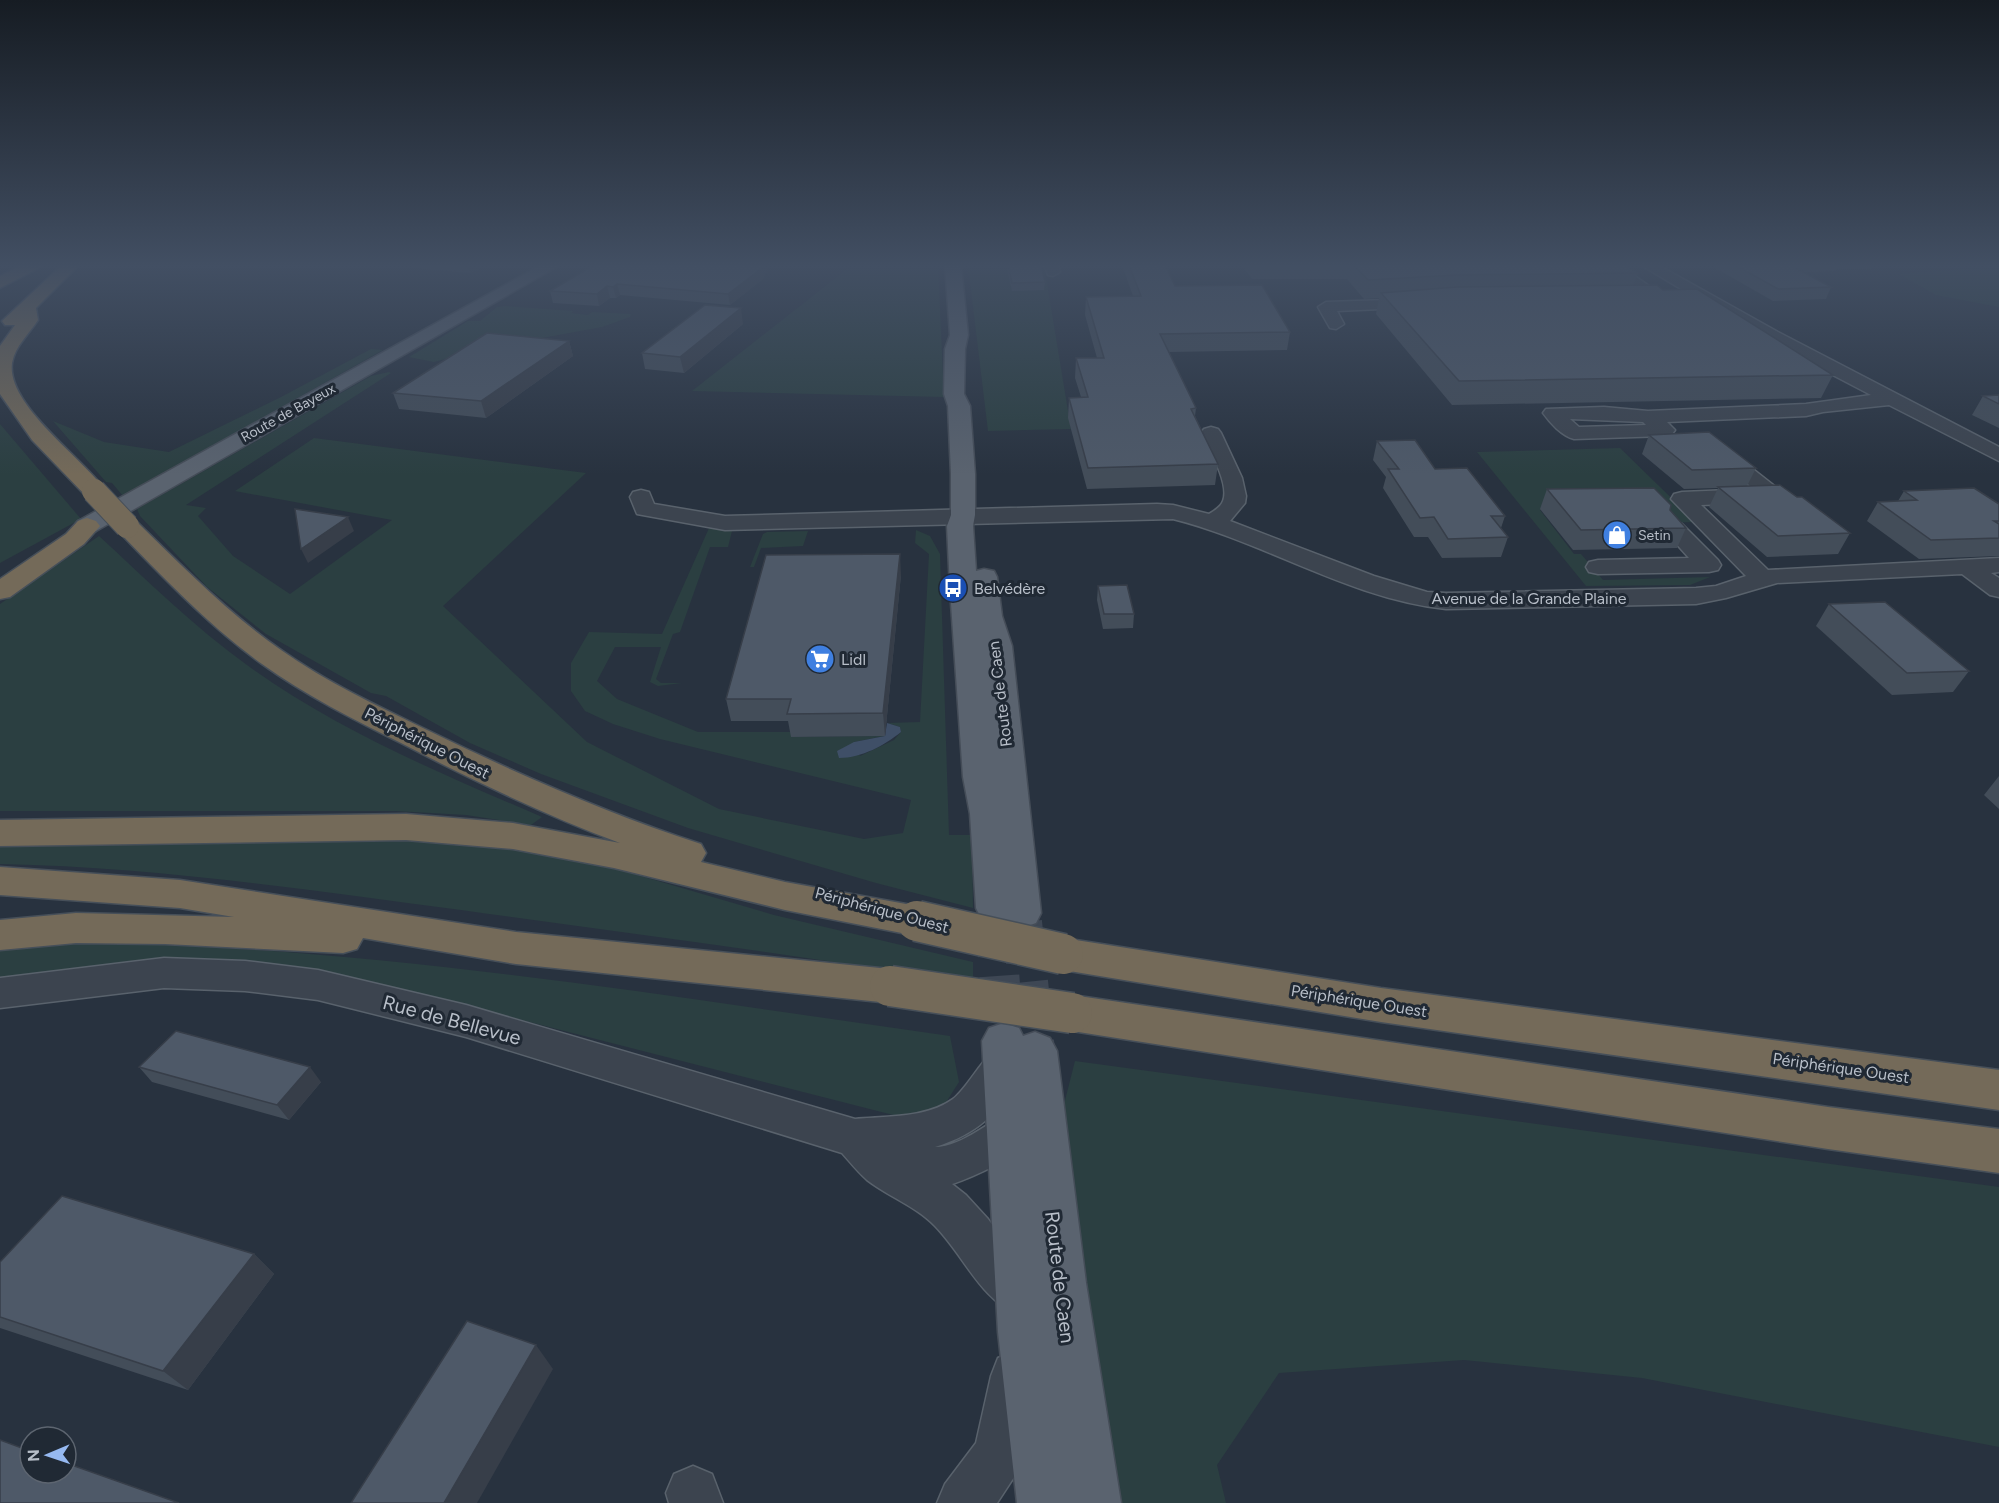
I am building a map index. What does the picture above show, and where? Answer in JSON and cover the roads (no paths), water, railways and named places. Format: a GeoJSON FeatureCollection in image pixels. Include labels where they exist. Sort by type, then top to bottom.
{"type":"FeatureCollection","features":[{"type":"Feature","properties":{"kind":"highway","name":"Périphérique Ouest"},"geometry":{"type":"LineString","coordinates":[[18,335],[8,349],[2,371],[11,397],[40,434],[204,603],[255,645],[323,690],[478,769],[559,806],[668,847],[773,880],[917,921],[1063,954],[1381,1005],[1999,1090]]}},
{"type":"Feature","properties":{"kind":"highway"},"geometry":{"type":"LineString","coordinates":[[0,575],[87,526]]}},
{"type":"Feature","properties":{"kind":"highway"},"geometry":{"type":"LineString","coordinates":[[0,591],[75,539],[87,526]]}},
{"type":"Feature","properties":{"kind":"highway"},"geometry":{"type":"LineString","coordinates":[[0,833],[406,827],[513,836],[614,855],[784,896],[917,921]]}},
{"type":"Feature","properties":{"kind":"highway"},"geometry":{"type":"LineString","coordinates":[[0,881],[180,894],[516,948]]}},
{"type":"Feature","properties":{"kind":"highway"},"geometry":{"type":"LineString","coordinates":[[0,935],[76,928],[165,929],[516,948],[890,986],[1780,1121],[1999,1151]]}},
{"type":"Feature","properties":{"kind":"main road","name":"Route de Bayeux"},"geometry":{"type":"LineString","coordinates":[[87,526],[427,335]]}},
{"type":"Feature","properties":{"kind":"main road","name":"Route de Caen"},"geometry":{"type":"LineString","coordinates":[[959,335],[955,349],[954,394],[959,406],[971,515],[988,616],[997,646],[1008,910],[980,777],[960,526],[971,515]]}},
{"type":"Feature","properties":{"kind":"main road","name":"Route de Caen"},"geometry":{"type":"LineString","coordinates":[[1015,1051],[1025,1120],[1060,1283],[1091,1503]]}},
{"type":"Feature","properties":{"kind":"main road","name":"Route de Caen"},"geometry":{"type":"LineString","coordinates":[[1025,1120],[1024,1313],[1047,1503]]}},
{"type":"Feature","properties":{"kind":"street"},"geometry":{"type":"LineString","coordinates":[[1742,335],[1860,403]]}},
{"type":"Feature","properties":{"kind":"street"},"geometry":{"type":"LineString","coordinates":[[1771,335],[1999,455]]}},
{"type":"Feature","properties":{"kind":"street"},"geometry":{"type":"LineString","coordinates":[[1648,417],[1806,410],[1893,399]]}},
{"type":"Feature","properties":{"kind":"street"},"geometry":{"type":"LineString","coordinates":[[1211,433],[1236,494],[1231,508],[1213,522]]}},
{"type":"Feature","properties":{"kind":"street"},"geometry":{"type":"LineString","coordinates":[[1717,449],[1775,495],[1682,499],[1752,582]]}},
{"type":"Feature","properties":{"kind":"street","name":"Avenue de la Grande Plaine"},"geometry":{"type":"LineString","coordinates":[[641,497],[645,509],[725,523],[1157,511],[1213,522],[1365,581],[1425,599],[1446,601],[1696,596],[1719,594],[1777,576],[1999,565]]}},
{"type":"Feature","properties":{"kind":"street"},"geometry":{"type":"LineString","coordinates":[[1674,529],[1715,573],[1752,582]]}},
{"type":"Feature","properties":{"kind":"street"},"geometry":{"type":"LineString","coordinates":[[1598,567],[1710,565]]}},
{"type":"Feature","properties":{"kind":"street"},"geometry":{"type":"LineString","coordinates":[[1968,567],[1999,590]]}},
{"type":"Feature","properties":{"kind":"street","name":"Rue de Bellevue"},"geometry":{"type":"LineString","coordinates":[[0,993],[164,973],[245,976],[318,985],[466,1022],[869,1151],[941,1167],[962,1161],[1025,1120]]}},
{"type":"Feature","properties":{"kind":"street","name":"Route de Caen"},"geometry":{"type":"LineString","coordinates":[[869,1151],[907,1134],[949,1124],[981,1100],[1015,1051]]}},
{"type":"Feature","properties":{"kind":"street","name":"Rue de Bellevue"},"geometry":{"type":"LineString","coordinates":[[869,1151],[950,1210],[972,1235],[1024,1313]]}},
{"type":"Feature","properties":{"kind":"street","name":"Route de Caen"},"geometry":{"type":"LineString","coordinates":[[964,1503],[1000,1453],[1024,1313]]}},
{"type":"Feature","properties":{"kind":"water"},"geometry":{"type":"Polygon","coordinates":[[[887,723],[900,727],[901,732],[873,750],[856,756],[839,758],[837,751],[854,742],[885,736],[887,723]]]}},
{"type":"Feature","properties":{"kind":"tunnel"},"geometry":{"type":"LineString","coordinates":[[995,916],[1003,1026]]}},
{"type":"Feature","properties":{"kind":"tunnel"},"geometry":{"type":"LineString","coordinates":[[1022,922],[1035,1051]]}},
{"type":"Feature","properties":{"kind":"place","name":"Setin"},"geometry":{"type":"Point","coordinates":[1617,535]}},
{"type":"Feature","properties":{"kind":"place","name":"Belvédère"},"geometry":{"type":"Point","coordinates":[953,588]}},
{"type":"Feature","properties":{"kind":"place","name":"Lidl"},"geometry":{"type":"Point","coordinates":[820,659]}}]}
